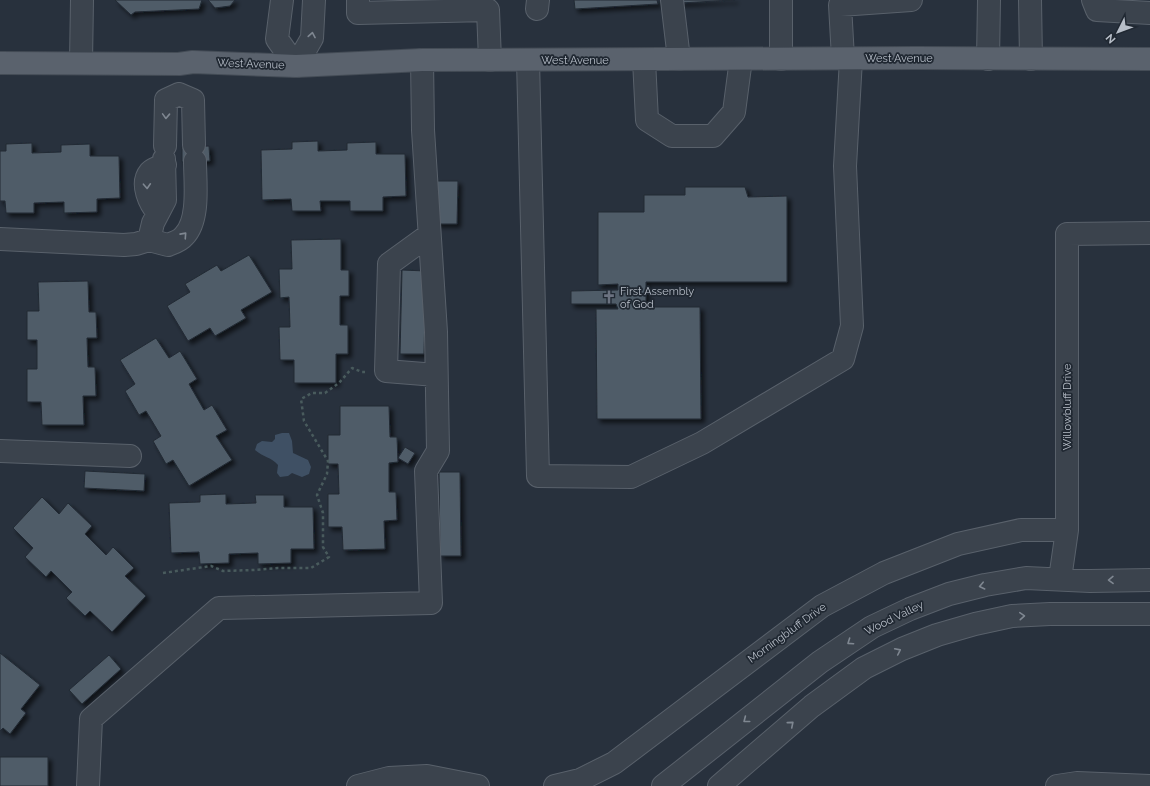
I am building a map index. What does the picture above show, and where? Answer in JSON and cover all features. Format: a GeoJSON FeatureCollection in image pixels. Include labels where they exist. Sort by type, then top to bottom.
{"type":"FeatureCollection","features":[{"type":"Feature","properties":{"kind":"main road","name":"West Avenue"},"geometry":{"type":"LineString","coordinates":[[0,63],[81,62],[180,64],[194,62],[296,66],[422,60],[988,58],[1150,59]]}},
{"type":"Feature","properties":{"kind":"street"},"geometry":{"type":"LineString","coordinates":[[81,62],[82,0]]}},
{"type":"Feature","properties":{"kind":"street"},"geometry":{"type":"LineString","coordinates":[[282,0],[277,39],[296,66],[312,38],[314,0]]}},
{"type":"Feature","properties":{"kind":"street"},"geometry":{"type":"LineString","coordinates":[[358,0],[358,13],[488,5],[490,60]]}},
{"type":"Feature","properties":{"kind":"street"},"geometry":{"type":"LineString","coordinates":[[672,0],[679,59]]}},
{"type":"Feature","properties":{"kind":"street"},"geometry":{"type":"LineString","coordinates":[[781,0],[781,59]]}},
{"type":"Feature","properties":{"kind":"street"},"geometry":{"type":"LineString","coordinates":[[528,60],[538,476],[631,477],[702,443],[843,359],[852,326],[845,166],[847,59],[840,2],[911,0]]}},
{"type":"Feature","properties":{"kind":"street"},"geometry":{"type":"LineString","coordinates":[[988,58],[989,0]]}},
{"type":"Feature","properties":{"kind":"street"},"geometry":{"type":"LineString","coordinates":[[1030,0],[1031,59]]}},
{"type":"Feature","properties":{"kind":"street"},"geometry":{"type":"LineString","coordinates":[[1093,0],[1098,10],[1150,13]]}},
{"type":"Feature","properties":{"kind":"street"},"geometry":{"type":"LineString","coordinates":[[644,60],[647,120],[672,136],[712,136],[734,112],[741,59]]}},
{"type":"Feature","properties":{"kind":"street"},"geometry":{"type":"LineString","coordinates":[[88,786],[91,718],[219,608],[423,596],[426,471],[438,451],[436,332],[423,130],[422,60]]}},
{"type":"Feature","properties":{"kind":"street"},"geometry":{"type":"LineString","coordinates":[[179,94],[180,64]]}},
{"type":"Feature","properties":{"kind":"street"},"geometry":{"type":"LineString","coordinates":[[0,239],[124,245],[136,244],[149,240],[168,245],[184,236],[190,227],[194,216],[196,198],[193,100],[179,94],[166,100],[165,200],[153,223],[149,240]]}},
{"type":"Feature","properties":{"kind":"street","name":"Willowbluff Drive"},"geometry":{"type":"LineString","coordinates":[[1060,579],[1067,530],[1067,234],[1150,233]]}},
{"type":"Feature","properties":{"kind":"street"},"geometry":{"type":"LineString","coordinates":[[429,235],[389,264],[386,371],[436,375]]}},
{"type":"Feature","properties":{"kind":"street"},"geometry":{"type":"LineString","coordinates":[[0,451],[130,456]]}},
{"type":"Feature","properties":{"kind":"street","name":"Morningbluff Drive"},"geometry":{"type":"LineString","coordinates":[[554,786],[580,780],[614,763],[822,606],[884,573],[958,544],[1021,530],[1067,530]]}},
{"type":"Feature","properties":{"kind":"street","name":"Wood Valley"},"geometry":{"type":"LineString","coordinates":[[663,786],[688,779],[820,662],[872,627],[910,609],[949,594],[1026,578],[1090,581],[1150,580]]}},
{"type":"Feature","properties":{"kind":"street"},"geometry":{"type":"LineString","coordinates":[[719,786],[812,706],[864,668],[923,640],[975,624],[1012,616],[1050,614],[1150,614]]}},
{"type":"Feature","properties":{"kind":"street"},"geometry":{"type":"LineString","coordinates":[[358,786],[389,778],[427,776],[478,786]]}},
{"type":"Feature","properties":{"kind":"street"},"geometry":{"type":"LineString","coordinates":[[1057,786],[1076,783],[1150,786]]}},
{"type":"Feature","properties":{"kind":"path"},"geometry":{"type":"LineString","coordinates":[[163,572],[210,566],[223,571],[311,568],[329,557],[323,547],[323,513],[317,495],[328,474],[328,462],[304,421],[301,399],[312,393],[325,393],[339,383],[352,368],[362,372],[386,371]]}},
{"type":"Feature","properties":{"kind":"water"},"geometry":{"type":"Polygon","coordinates":[[[289,433],[292,441],[293,453],[308,460],[311,467],[309,474],[302,477],[292,473],[288,476],[280,477],[277,473],[278,465],[273,460],[255,450],[257,444],[262,441],[272,442],[275,439],[275,435],[289,433]]]}},
{"type":"Feature","properties":{"kind":"building"},"geometry":{"type":"Polygon","coordinates":[[[115,0],[202,0],[199,9],[135,12],[131,15],[115,0]]]}},
{"type":"Feature","properties":{"kind":"building"},"geometry":{"type":"Polygon","coordinates":[[[208,0],[235,0],[230,6],[215,8],[208,0]]]}},
{"type":"Feature","properties":{"kind":"building"},"geometry":{"type":"Polygon","coordinates":[[[574,0],[657,0],[658,4],[575,9],[574,0]]]}},
{"type":"Feature","properties":{"kind":"building"},"geometry":{"type":"Polygon","coordinates":[[[680,0],[735,0],[680,3],[680,0]]]}},
{"type":"Feature","properties":{"kind":"building"},"geometry":{"type":"Polygon","coordinates":[[[318,141],[318,151],[347,150],[347,143],[376,142],[376,154],[405,154],[406,196],[383,197],[383,211],[350,211],[350,201],[320,201],[321,211],[292,211],[291,199],[262,200],[261,150],[292,149],[292,142],[318,141]]]}},
{"type":"Feature","properties":{"kind":"building"},"geometry":{"type":"Polygon","coordinates":[[[32,143],[32,153],[61,152],[61,145],[90,144],[90,156],[119,156],[120,198],[97,199],[97,212],[64,213],[64,202],[34,203],[34,213],[6,213],[5,201],[0,201],[0,151],[6,151],[6,144],[32,143]]]}},
{"type":"Feature","properties":{"kind":"building"},"geometry":{"type":"Polygon","coordinates":[[[209,146],[210,161],[182,162],[182,147],[209,146]]]}},
{"type":"Feature","properties":{"kind":"building"},"geometry":{"type":"Polygon","coordinates":[[[436,181],[458,181],[457,224],[436,224],[436,181]]]}},
{"type":"Feature","properties":{"kind":"building","name":"First Assembly of God"},"geometry":{"type":"Polygon","coordinates":[[[685,187],[745,187],[748,197],[787,196],[787,282],[646,282],[646,307],[700,307],[701,419],[597,419],[596,309],[618,309],[616,304],[571,304],[571,291],[618,290],[618,284],[598,285],[598,212],[644,212],[644,195],[685,195],[685,187]]]}},
{"type":"Feature","properties":{"kind":"building"},"geometry":{"type":"Polygon","coordinates":[[[341,239],[341,270],[349,270],[349,296],[340,296],[340,325],[348,325],[348,354],[336,354],[336,383],[294,383],[294,360],[280,360],[279,327],[290,327],[289,297],[280,298],[279,269],[292,269],[291,240],[341,239]]]}},
{"type":"Feature","properties":{"kind":"building"},"geometry":{"type":"Polygon","coordinates":[[[249,255],[272,292],[241,310],[246,318],[215,336],[210,328],[188,341],[167,306],[190,292],[185,284],[217,265],[221,271],[249,255]]]}},
{"type":"Feature","properties":{"kind":"building"},"geometry":{"type":"Polygon","coordinates":[[[402,270],[426,271],[424,354],[400,354],[402,270]]]}},
{"type":"Feature","properties":{"kind":"building"},"geometry":{"type":"Polygon","coordinates":[[[88,281],[89,312],[96,312],[97,338],[87,338],[88,367],[95,367],[96,396],[83,396],[84,425],[42,425],[41,402],[27,402],[27,369],[37,369],[37,340],[27,340],[27,311],[39,311],[38,282],[88,281]]]}},
{"type":"Feature","properties":{"kind":"building"},"geometry":{"type":"Polygon","coordinates":[[[156,338],[169,358],[180,351],[197,379],[189,384],[204,410],[212,405],[227,430],[216,436],[232,460],[189,486],[173,460],[166,464],[153,441],[161,436],[146,411],[139,415],[125,391],[135,384],[120,360],[156,338]]]}},
{"type":"Feature","properties":{"kind":"building"},"geometry":{"type":"Polygon","coordinates":[[[340,406],[389,406],[390,437],[397,437],[398,462],[389,463],[389,492],[396,492],[397,520],[384,521],[385,549],[343,550],[342,527],[328,527],[328,494],[339,494],[338,464],[328,464],[328,435],[340,435],[340,406]]]}},
{"type":"Feature","properties":{"kind":"building"},"geometry":{"type":"Polygon","coordinates":[[[405,447],[415,453],[408,464],[398,458],[405,447]]]}},
{"type":"Feature","properties":{"kind":"building"},"geometry":{"type":"Polygon","coordinates":[[[85,471],[145,474],[144,491],[84,488],[85,471]]]}},
{"type":"Feature","properties":{"kind":"building"},"geometry":{"type":"Polygon","coordinates":[[[439,472],[460,472],[461,556],[440,556],[439,472]]]}},
{"type":"Feature","properties":{"kind":"building"},"geometry":{"type":"Polygon","coordinates":[[[226,494],[226,504],[256,503],[255,495],[284,495],[284,507],[313,507],[314,549],[291,549],[291,563],[258,564],[258,553],[229,554],[229,563],[200,564],[199,552],[171,553],[169,503],[200,502],[200,495],[226,494]]]}},
{"type":"Feature","properties":{"kind":"building"},"geometry":{"type":"Polygon","coordinates":[[[42,497],[59,514],[68,503],[92,526],[85,534],[106,555],[113,547],[134,568],[125,576],[146,596],[112,632],[90,611],[85,616],[66,598],[72,592],[51,571],[46,577],[25,557],[33,548],[13,528],[42,497]]]}},
{"type":"Feature","properties":{"kind":"building"},"geometry":{"type":"Polygon","coordinates":[[[0,653],[40,685],[21,709],[26,713],[10,734],[3,728],[0,731],[0,653]]]}},
{"type":"Feature","properties":{"kind":"building"},"geometry":{"type":"Polygon","coordinates":[[[109,655],[121,669],[82,704],[69,690],[109,655]]]}},
{"type":"Feature","properties":{"kind":"building"},"geometry":{"type":"Polygon","coordinates":[[[0,757],[48,757],[48,786],[0,786],[0,757]]]}},
{"type":"Feature","properties":{"kind":"place","name":"First Assembly of God"},"geometry":{"type":"Point","coordinates":[609,297]}}]}
